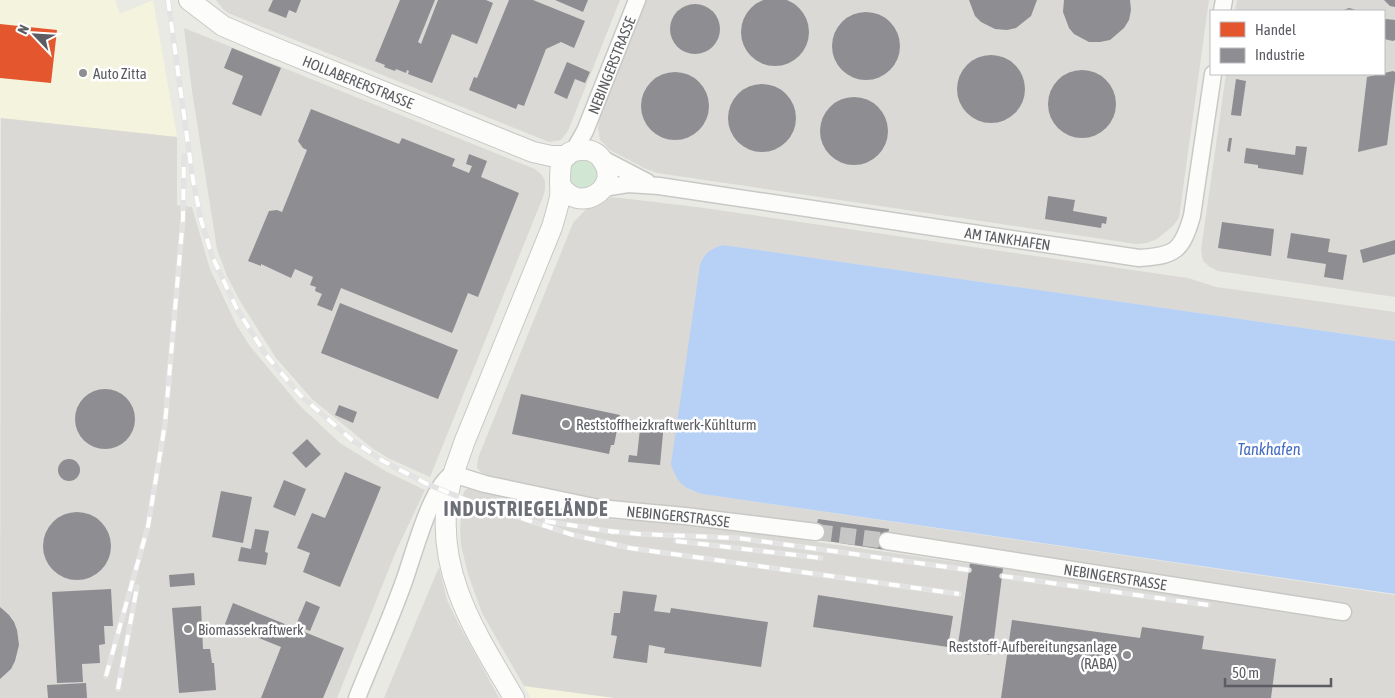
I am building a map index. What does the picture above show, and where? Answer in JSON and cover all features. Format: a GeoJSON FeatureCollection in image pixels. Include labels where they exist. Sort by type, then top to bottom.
{"type":"FeatureCollection","features":[{"type":"Feature","properties":{"kind":"street","name":"HOLLABERERSTRASSE"},"geometry":{"type":"LineString","coordinates":[[189,0],[213,20],[231,30],[533,152],[551,156],[565,166]]}},
{"type":"Feature","properties":{"kind":"street","name":"NEBINGERSTRASSE"},"geometry":{"type":"LineString","coordinates":[[565,166],[585,131],[637,0]]}},
{"type":"Feature","properties":{"kind":"street","name":"AM TANKHAFEN"},"geometry":{"type":"LineString","coordinates":[[603,188],[628,184],[659,186],[1139,258],[1157,257],[1174,252],[1186,237],[1192,216],[1213,75]]}},
{"type":"Feature","properties":{"kind":"street"},"geometry":{"type":"LineString","coordinates":[[552,227],[569,208],[582,199],[596,195],[603,188],[608,175],[606,166],[586,141],[585,131]]}},
{"type":"Feature","properties":{"kind":"street"},"geometry":{"type":"LineString","coordinates":[[514,698],[472,627],[458,593],[447,548],[446,517],[451,483],[552,227],[558,209],[565,166],[584,150],[598,155]]}},
{"type":"Feature","properties":{"kind":"street","name":"AM TANKHAFEN"},"geometry":{"type":"LineString","coordinates":[[598,155],[630,174],[659,186]]}},
{"type":"Feature","properties":{"kind":"street"},"geometry":{"type":"LineString","coordinates":[[565,166],[571,196],[582,199]]}},
{"type":"Feature","properties":{"kind":"street"},"geometry":{"type":"LineString","coordinates":[[357,698],[404,584],[429,510],[448,476],[451,483]]}},
{"type":"Feature","properties":{"kind":"street","name":"NEBINGERSTRASSE"},"geometry":{"type":"LineString","coordinates":[[451,483],[485,484],[599,508],[685,516],[816,532]]}},
{"type":"Feature","properties":{"kind":"street","name":"NEBINGERSTRASSE"},"geometry":{"type":"LineString","coordinates":[[887,541],[1343,612]]}},
{"type":"Feature","properties":{"kind":"shaded area","name":"Auto Zitta"},"geometry":{"type":"Polygon","coordinates":[[[0,0],[115,0],[120,14],[153,0],[177,137],[0,118],[0,0]]]}},
{"type":"Feature","properties":{"kind":"shaded area"},"geometry":{"type":"Polygon","coordinates":[[[216,0],[620,0],[568,131],[561,140],[549,142],[228,13],[216,0]]]}},
{"type":"Feature","properties":{"kind":"shaded area"},"geometry":{"type":"Polygon","coordinates":[[[645,0],[1209,0],[1179,218],[1173,226],[1157,239],[1147,243],[1136,244],[657,173],[644,168],[610,150],[600,140],[598,129],[600,113],[645,0]]]}},
{"type":"Feature","properties":{"kind":"shaded area"},"geometry":{"type":"Polygon","coordinates":[[[1237,0],[1395,0],[1395,297],[1218,271],[1203,261],[1201,250],[1226,75],[1385,75],[1385,10],[1235,10],[1237,0]]]}},
{"type":"Feature","properties":{"kind":"shaded area"},"geometry":{"type":"Polygon","coordinates":[[[184,28],[535,169],[542,175],[545,181],[543,197],[430,477],[388,458],[372,448],[312,399],[276,358],[240,301],[227,276],[217,249],[184,28]]]}},
{"type":"Feature","properties":{"kind":"shaded area"},"geometry":{"type":"Polygon","coordinates":[[[1,118],[177,137],[177,205],[192,207],[210,269],[236,324],[249,345],[299,405],[340,443],[387,472],[425,490],[397,549],[337,698],[0,698],[1,118]]]}},
{"type":"Feature","properties":{"kind":"shaded area"},"geometry":{"type":"Polygon","coordinates":[[[585,157],[598,166],[598,182],[583,191],[569,183],[570,163],[585,157]]]}},
{"type":"Feature","properties":{"kind":"shaded area"},"geometry":{"type":"Polygon","coordinates":[[[612,197],[697,207],[1188,278],[1216,287],[1395,312],[1395,341],[722,245],[689,490],[702,494],[1395,595],[1395,698],[615,698],[524,686],[482,613],[468,574],[461,545],[460,530],[463,495],[465,490],[469,488],[605,519],[675,522],[1322,614],[1347,620],[1349,605],[686,508],[614,505],[485,476],[477,468],[478,458],[573,223],[590,205],[612,197]]]}},
{"type":"Feature","properties":{"kind":"shaded area"},"geometry":{"type":"Polygon","coordinates":[[[439,567],[447,600],[499,698],[384,698],[439,567]]]}},
{"type":"Feature","properties":{"kind":"shaded area"},"geometry":{"type":"Polygon","coordinates":[[[524,686],[615,698],[531,698],[524,686]]]}},
{"type":"Feature","properties":{"kind":"water","name":"Tankhafen"},"geometry":{"type":"Polygon","coordinates":[[[723,245],[1395,341],[1395,594],[702,494],[685,487],[678,480],[671,464],[700,265],[708,252],[723,245]]]}},
{"type":"Feature","properties":{"kind":"building: Handel"},"geometry":{"type":"Polygon","coordinates":[[[0,24],[57,30],[51,83],[0,78],[0,24]]]}},
{"type":"Feature","properties":{"kind":"building: Industrie"},"geometry":{"type":"Polygon","coordinates":[[[768,-1],[782,-1],[794,4],[803,13],[808,25],[808,39],[803,51],[794,60],[782,65],[768,65],[756,60],[747,51],[742,39],[742,25],[747,13],[756,4],[768,-1]]]}},
{"type":"Feature","properties":{"kind":"building: Industrie"},"geometry":{"type":"Polygon","coordinates":[[[273,0],[301,0],[296,13],[289,10],[286,18],[268,11],[273,0]]]}},
{"type":"Feature","properties":{"kind":"building: Industrie"},"geometry":{"type":"Polygon","coordinates":[[[400,0],[435,0],[418,42],[421,44],[438,0],[486,0],[493,3],[477,44],[452,34],[432,83],[408,74],[409,71],[407,70],[406,73],[396,69],[395,71],[375,61],[400,0]]]}},
{"type":"Feature","properties":{"kind":"building: Industrie"},"geometry":{"type":"Polygon","coordinates":[[[509,0],[533,0],[585,21],[574,48],[561,42],[546,49],[524,106],[518,104],[516,109],[469,90],[474,77],[477,78],[509,0]]]}},
{"type":"Feature","properties":{"kind":"building: Industrie"},"geometry":{"type":"Polygon","coordinates":[[[555,0],[588,0],[583,12],[555,0]]]}},
{"type":"Feature","properties":{"kind":"building: Industrie"},"geometry":{"type":"Polygon","coordinates":[[[969,0],[1037,0],[1031,16],[1016,28],[1007,30],[995,29],[981,22],[975,16],[969,0]]]}},
{"type":"Feature","properties":{"kind":"building: Industrie"},"geometry":{"type":"Polygon","coordinates":[[[1064,0],[1130,0],[1129,20],[1124,28],[1110,40],[1089,42],[1074,34],[1069,28],[1063,12],[1064,0]]]}},
{"type":"Feature","properties":{"kind":"building: Industrie"},"geometry":{"type":"Polygon","coordinates":[[[1384,0],[1395,0],[1395,7],[1390,6],[1384,0]]]}},
{"type":"Feature","properties":{"kind":"building: Industrie"},"geometry":{"type":"Polygon","coordinates":[[[690,4],[700,4],[713,11],[720,24],[720,34],[713,47],[700,54],[690,54],[681,50],[674,43],[670,34],[670,24],[674,15],[681,8],[690,4]]]}},
{"type":"Feature","properties":{"kind":"building: Industrie"},"geometry":{"type":"Polygon","coordinates":[[[873,12],[885,18],[894,27],[900,39],[898,59],[890,70],[873,80],[859,80],[842,70],[834,59],[832,39],[842,22],[853,14],[873,12]]]}},
{"type":"Feature","properties":{"kind":"building: Industrie"},"geometry":{"type":"Polygon","coordinates":[[[1385,20],[1395,20],[1395,40],[1393,41],[1385,39],[1385,20]]]}},
{"type":"Feature","properties":{"kind":"building: Industrie"},"geometry":{"type":"Polygon","coordinates":[[[232,48],[281,68],[261,116],[232,104],[243,76],[224,68],[232,48]]]}},
{"type":"Feature","properties":{"kind":"building: Industrie"},"geometry":{"type":"Polygon","coordinates":[[[991,55],[1004,57],[1015,65],[1023,76],[1025,89],[1023,102],[1015,113],[1004,121],[991,123],[978,121],[967,113],[959,102],[957,89],[959,76],[967,65],[978,57],[991,55]]]}},
{"type":"Feature","properties":{"kind":"building: Industrie"},"geometry":{"type":"Polygon","coordinates":[[[567,62],[590,72],[585,83],[575,79],[567,99],[554,93],[567,62]]]}},
{"type":"Feature","properties":{"kind":"building: Industrie"},"geometry":{"type":"Polygon","coordinates":[[[1082,70],[1095,72],[1106,80],[1114,91],[1116,104],[1114,117],[1106,128],[1095,136],[1082,138],[1069,136],[1058,128],[1050,117],[1048,104],[1050,91],[1058,80],[1069,72],[1082,70]]]}},
{"type":"Feature","properties":{"kind":"building: Industrie"},"geometry":{"type":"Polygon","coordinates":[[[682,72],[694,78],[703,87],[709,99],[707,119],[699,130],[682,140],[668,140],[651,130],[643,119],[641,99],[651,82],[662,74],[682,72]]]}},
{"type":"Feature","properties":{"kind":"building: Industrie"},"geometry":{"type":"Polygon","coordinates":[[[1395,72],[1387,145],[1358,152],[1367,77],[1385,75],[1385,73],[1395,72]]]}},
{"type":"Feature","properties":{"kind":"building: Industrie"},"geometry":{"type":"Polygon","coordinates":[[[1236,79],[1246,81],[1241,116],[1231,115],[1236,79]]]}},
{"type":"Feature","properties":{"kind":"building: Industrie"},"geometry":{"type":"Polygon","coordinates":[[[769,84],[781,90],[790,99],[796,111],[794,131],[786,142],[769,152],[755,152],[738,142],[730,131],[728,111],[738,94],[749,86],[769,84]]]}},
{"type":"Feature","properties":{"kind":"building: Industrie"},"geometry":{"type":"Polygon","coordinates":[[[861,97],[873,103],[882,112],[888,124],[886,144],[878,155],[861,165],[847,165],[830,155],[822,144],[820,124],[830,107],[841,99],[861,97]]]}},
{"type":"Feature","properties":{"kind":"building: Industrie"},"geometry":{"type":"Polygon","coordinates":[[[311,109],[399,144],[402,138],[455,159],[452,166],[469,173],[472,166],[466,164],[469,154],[487,161],[481,177],[519,193],[478,297],[468,293],[452,333],[341,288],[332,311],[317,305],[322,294],[315,291],[316,287],[310,285],[313,277],[295,269],[291,278],[261,264],[261,266],[248,261],[269,211],[277,210],[282,212],[307,150],[298,141],[311,109]]]}},
{"type":"Feature","properties":{"kind":"building: Industrie"},"geometry":{"type":"Polygon","coordinates":[[[1229,138],[1232,138],[1230,152],[1227,151],[1229,138]]]}},
{"type":"Feature","properties":{"kind":"building: Industrie"},"geometry":{"type":"Polygon","coordinates":[[[1296,146],[1307,147],[1303,175],[1258,168],[1258,165],[1244,163],[1246,148],[1295,155],[1296,146]]]}},
{"type":"Feature","properties":{"kind":"building: Industrie"},"geometry":{"type":"Polygon","coordinates":[[[1048,196],[1075,200],[1073,211],[1107,217],[1106,224],[1102,223],[1101,228],[1045,219],[1048,196]]]}},
{"type":"Feature","properties":{"kind":"building: Industrie"},"geometry":{"type":"Polygon","coordinates":[[[1222,222],[1274,229],[1271,256],[1218,248],[1222,222]]]}},
{"type":"Feature","properties":{"kind":"building: Industrie"},"geometry":{"type":"Polygon","coordinates":[[[1291,233],[1330,239],[1328,252],[1347,255],[1343,280],[1324,277],[1326,264],[1287,258],[1291,233]]]}},
{"type":"Feature","properties":{"kind":"building: Industrie"},"geometry":{"type":"Polygon","coordinates":[[[1395,240],[1395,254],[1363,263],[1360,250],[1395,240]]]}},
{"type":"Feature","properties":{"kind":"building: Industrie"},"geometry":{"type":"Polygon","coordinates":[[[340,303],[458,350],[438,399],[321,353],[340,303]]]}},
{"type":"Feature","properties":{"kind":"building: Industrie"},"geometry":{"type":"Polygon","coordinates":[[[99,389],[111,389],[122,394],[130,402],[135,413],[133,431],[122,444],[111,449],[99,449],[88,444],[80,436],[75,425],[75,413],[80,402],[88,394],[99,389]]]}},
{"type":"Feature","properties":{"kind":"building: Industrie","name":"Reststoffheizkraftwerk-Kühlturm"},"geometry":{"type":"Polygon","coordinates":[[[521,394],[620,415],[614,445],[611,445],[609,454],[512,434],[521,394]]]}},
{"type":"Feature","properties":{"kind":"building: Industrie"},"geometry":{"type":"Polygon","coordinates":[[[339,405],[357,412],[353,423],[335,415],[339,405]]]}},
{"type":"Feature","properties":{"kind":"building: Industrie"},"geometry":{"type":"Polygon","coordinates":[[[641,420],[664,423],[660,465],[628,462],[629,455],[637,456],[641,420]]]}},
{"type":"Feature","properties":{"kind":"building: Industrie"},"geometry":{"type":"Polygon","coordinates":[[[307,439],[321,454],[306,468],[292,453],[307,439]]]}},
{"type":"Feature","properties":{"kind":"building: Industrie"},"geometry":{"type":"Polygon","coordinates":[[[69,459],[77,462],[80,470],[77,478],[69,481],[61,478],[58,470],[61,462],[69,459]]]}},
{"type":"Feature","properties":{"kind":"building: Industrie"},"geometry":{"type":"Polygon","coordinates":[[[345,472],[381,487],[340,587],[303,572],[310,553],[297,548],[312,513],[325,518],[345,472]]]}},
{"type":"Feature","properties":{"kind":"building: Industrie"},"geometry":{"type":"Polygon","coordinates":[[[284,480],[306,489],[295,516],[273,507],[284,480]]]}},
{"type":"Feature","properties":{"kind":"building: Industrie"},"geometry":{"type":"Polygon","coordinates":[[[221,491],[252,497],[243,543],[212,537],[221,491]]]}},
{"type":"Feature","properties":{"kind":"building: Industrie"},"geometry":{"type":"Polygon","coordinates":[[[77,512],[90,515],[101,522],[108,533],[111,546],[108,559],[101,570],[90,577],[77,580],[64,577],[53,570],[46,559],[43,546],[46,533],[53,522],[64,515],[77,512]]]}},
{"type":"Feature","properties":{"kind":"building: Industrie"},"geometry":{"type":"Polygon","coordinates":[[[818,519],[889,529],[885,550],[814,539],[818,519]]]}},
{"type":"Feature","properties":{"kind":"building: Industrie"},"geometry":{"type":"Polygon","coordinates":[[[255,529],[269,531],[265,552],[268,553],[266,565],[238,561],[241,547],[251,549],[255,529]]]}},
{"type":"Feature","properties":{"kind":"building: Industrie"},"geometry":{"type":"Polygon","coordinates":[[[970,563],[1003,568],[992,655],[957,651],[970,563]]]}},
{"type":"Feature","properties":{"kind":"building: Industrie"},"geometry":{"type":"Polygon","coordinates":[[[194,573],[195,585],[170,587],[169,575],[194,573]]]}},
{"type":"Feature","properties":{"kind":"building: Industrie"},"geometry":{"type":"Polygon","coordinates":[[[111,589],[113,626],[104,626],[105,644],[99,645],[100,663],[82,664],[83,682],[57,683],[52,592],[111,589]]]}},
{"type":"Feature","properties":{"kind":"building: Industrie"},"geometry":{"type":"Polygon","coordinates":[[[623,591],[657,595],[654,611],[670,613],[671,608],[768,622],[761,667],[664,653],[665,648],[649,645],[647,663],[613,658],[617,636],[611,635],[614,613],[620,613],[623,591]]]}},
{"type":"Feature","properties":{"kind":"building: Industrie"},"geometry":{"type":"Polygon","coordinates":[[[818,595],[953,616],[948,647],[813,627],[818,595]]]}},
{"type":"Feature","properties":{"kind":"building: Industrie"},"geometry":{"type":"Polygon","coordinates":[[[306,601],[320,607],[310,631],[296,625],[306,601]]]}},
{"type":"Feature","properties":{"kind":"building: Industrie"},"geometry":{"type":"Polygon","coordinates":[[[233,603],[344,648],[323,698],[261,698],[281,647],[225,624],[233,603]]]}},
{"type":"Feature","properties":{"kind":"building: Industrie"},"geometry":{"type":"Polygon","coordinates":[[[201,606],[203,649],[210,649],[212,663],[214,663],[216,690],[179,693],[172,608],[201,606]]]}},
{"type":"Feature","properties":{"kind":"building: Industrie"},"geometry":{"type":"Polygon","coordinates":[[[0,607],[14,622],[19,645],[11,669],[0,679],[0,607]]]}},
{"type":"Feature","properties":{"kind":"building: Industrie","name":"Reststoff-Aufbereitungsanlage (RABA)"},"geometry":{"type":"Polygon","coordinates":[[[1012,620],[1140,638],[1142,627],[1204,636],[1202,649],[1276,659],[1271,698],[1001,698],[1012,620]]]}},
{"type":"Feature","properties":{"kind":"building: Industrie"},"geometry":{"type":"Polygon","coordinates":[[[86,683],[87,698],[48,698],[47,685],[86,683]]]}},
{"type":"Feature","properties":{"kind":"tunnel"},"geometry":{"type":"LineString","coordinates":[[816,532],[887,541]]}},
{"type":"Feature","properties":{"kind":"railway"},"geometry":{"type":"LineString","coordinates":[[168,0],[193,180],[201,220],[212,256],[237,309],[266,355],[300,395],[352,440],[383,461],[427,484],[469,501],[573,535],[630,548],[959,594]]}},
{"type":"Feature","properties":{"kind":"railway"},"geometry":{"type":"LineString","coordinates":[[106,676],[148,526],[165,424],[183,218],[184,156]]}},
{"type":"Feature","properties":{"kind":"railway"},"geometry":{"type":"LineString","coordinates":[[545,521],[614,532]]}},
{"type":"Feature","properties":{"kind":"railway"},"geometry":{"type":"LineString","coordinates":[[608,531],[738,538],[969,570]]}},
{"type":"Feature","properties":{"kind":"railway"},"geometry":{"type":"LineString","coordinates":[[676,541],[821,558]]}},
{"type":"Feature","properties":{"kind":"railway"},"geometry":{"type":"LineString","coordinates":[[1002,576],[1208,605]]}},
{"type":"Feature","properties":{"kind":"railway"},"geometry":{"type":"LineString","coordinates":[[118,689],[137,587]]}},
{"type":"Feature","properties":{"kind":"place","name":"Auto Zitta"},"geometry":{"type":"Point","coordinates":[83,73]}},
{"type":"Feature","properties":{"kind":"place","name":"Reststoffheizkraftwerk-Kühlturm"},"geometry":{"type":"Point","coordinates":[566,424]}},
{"type":"Feature","properties":{"kind":"place","name":"Biomassekraftwerk"},"geometry":{"type":"Point","coordinates":[188,629]}},
{"type":"Feature","properties":{"kind":"place","name":"Reststoff-Aufbereitungsanlage (RABA)"},"geometry":{"type":"Point","coordinates":[1127,655]}},
{"type":"Feature","properties":{"kind":"district","name":"INDUSTRIEGELÄNDE"},"geometry":{"type":"Point","coordinates":[526,508]}}]}
